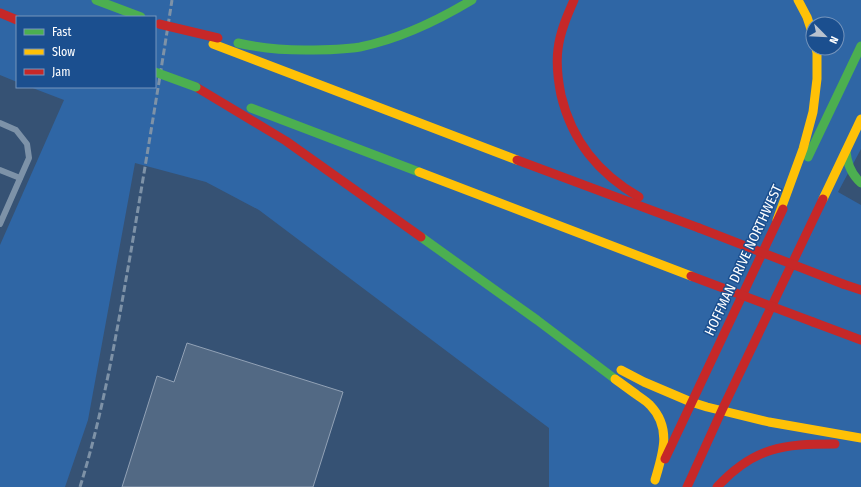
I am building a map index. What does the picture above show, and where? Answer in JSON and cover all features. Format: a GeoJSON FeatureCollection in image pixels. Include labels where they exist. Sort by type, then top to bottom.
{"type":"FeatureCollection","features":[{"type":"Feature","properties":{"kind":"main road"},"geometry":{"type":"LineString","coordinates":[[96,0],[138,16]]}},
{"type":"Feature","properties":{"kind":"main road"},"geometry":{"type":"LineString","coordinates":[[215,41],[258,48],[282,50],[340,49],[360,47],[388,40],[429,24],[453,12],[472,0]]}},
{"type":"Feature","properties":{"kind":"main road"},"geometry":{"type":"LineString","coordinates":[[574,0],[566,18],[560,38],[557,60],[557,80],[566,112],[578,140],[610,176],[634,194],[699,228]]}},
{"type":"Feature","properties":{"kind":"main road"},"geometry":{"type":"LineString","coordinates":[[798,0],[806,16]]}},
{"type":"Feature","properties":{"kind":"main road"},"geometry":{"type":"LineString","coordinates":[[0,13],[16,20]]}},
{"type":"Feature","properties":{"kind":"main road"},"geometry":{"type":"LineString","coordinates":[[157,23],[215,41],[494,151],[861,290]]}},
{"type":"Feature","properties":{"kind":"main road","name":"HOFFMAN DRIVE NORTHWEST"},"geometry":{"type":"LineString","coordinates":[[653,484],[777,220],[861,46]]}},
{"type":"Feature","properties":{"kind":"main road"},"geometry":{"type":"LineString","coordinates":[[777,220],[803,149],[813,112],[817,79],[817,56]]}},
{"type":"Feature","properties":{"kind":"main road"},"geometry":{"type":"LineString","coordinates":[[156,72],[861,340]]}},
{"type":"Feature","properties":{"kind":"main road"},"geometry":{"type":"LineString","coordinates":[[196,87],[286,141],[537,320],[649,404],[661,422],[664,431],[664,447],[653,484]]}},
{"type":"Feature","properties":{"kind":"main road"},"geometry":{"type":"LineString","coordinates":[[687,487],[722,410],[861,119]]}},
{"type":"Feature","properties":{"kind":"main road"},"geometry":{"type":"LineString","coordinates":[[846,151],[846,161],[849,168],[853,175],[861,183]]}},
{"type":"Feature","properties":{"kind":"main road"},"geometry":{"type":"LineString","coordinates":[[537,320],[644,382],[691,402],[769,422],[861,438]]}},
{"type":"Feature","properties":{"kind":"main road"},"geometry":{"type":"LineString","coordinates":[[717,487],[724,479],[744,463],[767,451],[809,444],[861,444]]}},
{"type":"Feature","properties":{"kind":"lane"},"geometry":{"type":"LineString","coordinates":[[0,123],[16,130],[26,144],[29,158],[0,224]]}},
{"type":"Feature","properties":{"kind":"lane"},"geometry":{"type":"LineString","coordinates":[[0,170],[20,178]]}},
{"type":"Feature","properties":{"kind":"shaded area"},"geometry":{"type":"Polygon","coordinates":[[[0,0],[861,0],[861,149],[838,192],[861,205],[861,487],[549,487],[549,428],[259,210],[206,182],[135,163],[88,420],[65,487],[0,487],[0,245],[64,100],[33,88],[156,88],[156,16],[16,16],[16,82],[0,75],[0,0]]]}},
{"type":"Feature","properties":{"kind":"building"},"geometry":{"type":"Polygon","coordinates":[[[187,343],[343,392],[313,487],[122,487],[157,376],[174,382],[187,343]]]}},
{"type":"Feature","properties":{"kind":"railway"},"geometry":{"type":"LineString","coordinates":[[80,487],[96,429],[115,340],[172,0]]}},
{"type":"Feature","properties":{"kind":"traffic: fast"},"geometry":{"type":"LineString","coordinates":[[96,0],[138,16]]}},
{"type":"Feature","properties":{"kind":"traffic: fast"},"geometry":{"type":"LineString","coordinates":[[238,43],[296,50],[332,50],[360,47],[375,44],[404,34],[445,15],[472,0]]}},
{"type":"Feature","properties":{"kind":"traffic: fast"},"geometry":{"type":"LineString","coordinates":[[808,157],[861,46]]}},
{"type":"Feature","properties":{"kind":"traffic: fast"},"geometry":{"type":"LineString","coordinates":[[156,72],[196,87]]}},
{"type":"Feature","properties":{"kind":"traffic: fast"},"geometry":{"type":"LineString","coordinates":[[251,108],[419,172]]}},
{"type":"Feature","properties":{"kind":"traffic: fast"},"geometry":{"type":"LineString","coordinates":[[846,151],[850,168],[861,183]]}},
{"type":"Feature","properties":{"kind":"traffic: fast"},"geometry":{"type":"LineString","coordinates":[[421,237],[537,320],[615,379]]}},
{"type":"Feature","properties":{"kind":"traffic: slow"},"geometry":{"type":"LineString","coordinates":[[798,0],[806,16]]}},
{"type":"Feature","properties":{"kind":"traffic: slow"},"geometry":{"type":"LineString","coordinates":[[213,44],[517,160]]}},
{"type":"Feature","properties":{"kind":"traffic: slow"},"geometry":{"type":"LineString","coordinates":[[777,220],[803,149],[813,112],[817,79],[817,56]]}},
{"type":"Feature","properties":{"kind":"traffic: slow"},"geometry":{"type":"LineString","coordinates":[[823,199],[861,119]]}},
{"type":"Feature","properties":{"kind":"traffic: slow"},"geometry":{"type":"LineString","coordinates":[[419,172],[691,276]]}},
{"type":"Feature","properties":{"kind":"traffic: slow"},"geometry":{"type":"LineString","coordinates":[[621,370],[644,382],[691,402],[707,407],[769,422],[861,438]]}},
{"type":"Feature","properties":{"kind":"traffic: slow"},"geometry":{"type":"LineString","coordinates":[[615,379],[650,405],[657,414],[661,423],[664,441],[661,460],[655,480]]}},
{"type":"Feature","properties":{"kind":"traffic: jam"},"geometry":{"type":"LineString","coordinates":[[574,0],[562,30],[557,55],[559,84],[566,112],[580,141],[599,166],[624,188],[639,197]]}},
{"type":"Feature","properties":{"kind":"traffic: jam"},"geometry":{"type":"LineString","coordinates":[[0,13],[16,20]]}},
{"type":"Feature","properties":{"kind":"traffic: jam"},"geometry":{"type":"LineString","coordinates":[[159,24],[218,38]]}},
{"type":"Feature","properties":{"kind":"traffic: jam"},"geometry":{"type":"LineString","coordinates":[[196,87],[286,141],[421,237]]}},
{"type":"Feature","properties":{"kind":"traffic: jam"},"geometry":{"type":"LineString","coordinates":[[517,160],[699,228]]}},
{"type":"Feature","properties":{"kind":"traffic: jam"},"geometry":{"type":"LineString","coordinates":[[687,487],[722,410],[823,199]]}},
{"type":"Feature","properties":{"kind":"traffic: jam"},"geometry":{"type":"LineString","coordinates":[[665,459],[783,209]]}},
{"type":"Feature","properties":{"kind":"traffic: jam"},"geometry":{"type":"LineString","coordinates":[[699,228],[843,284]]}},
{"type":"Feature","properties":{"kind":"traffic: jam"},"geometry":{"type":"LineString","coordinates":[[691,276],[813,322]]}},
{"type":"Feature","properties":{"kind":"traffic: jam"},"geometry":{"type":"LineString","coordinates":[[843,284],[861,290]]}},
{"type":"Feature","properties":{"kind":"traffic: jam"},"geometry":{"type":"LineString","coordinates":[[813,322],[861,340]]}},
{"type":"Feature","properties":{"kind":"traffic: jam"},"geometry":{"type":"LineString","coordinates":[[717,487],[744,463],[770,450],[800,445],[835,444]]}}]}
